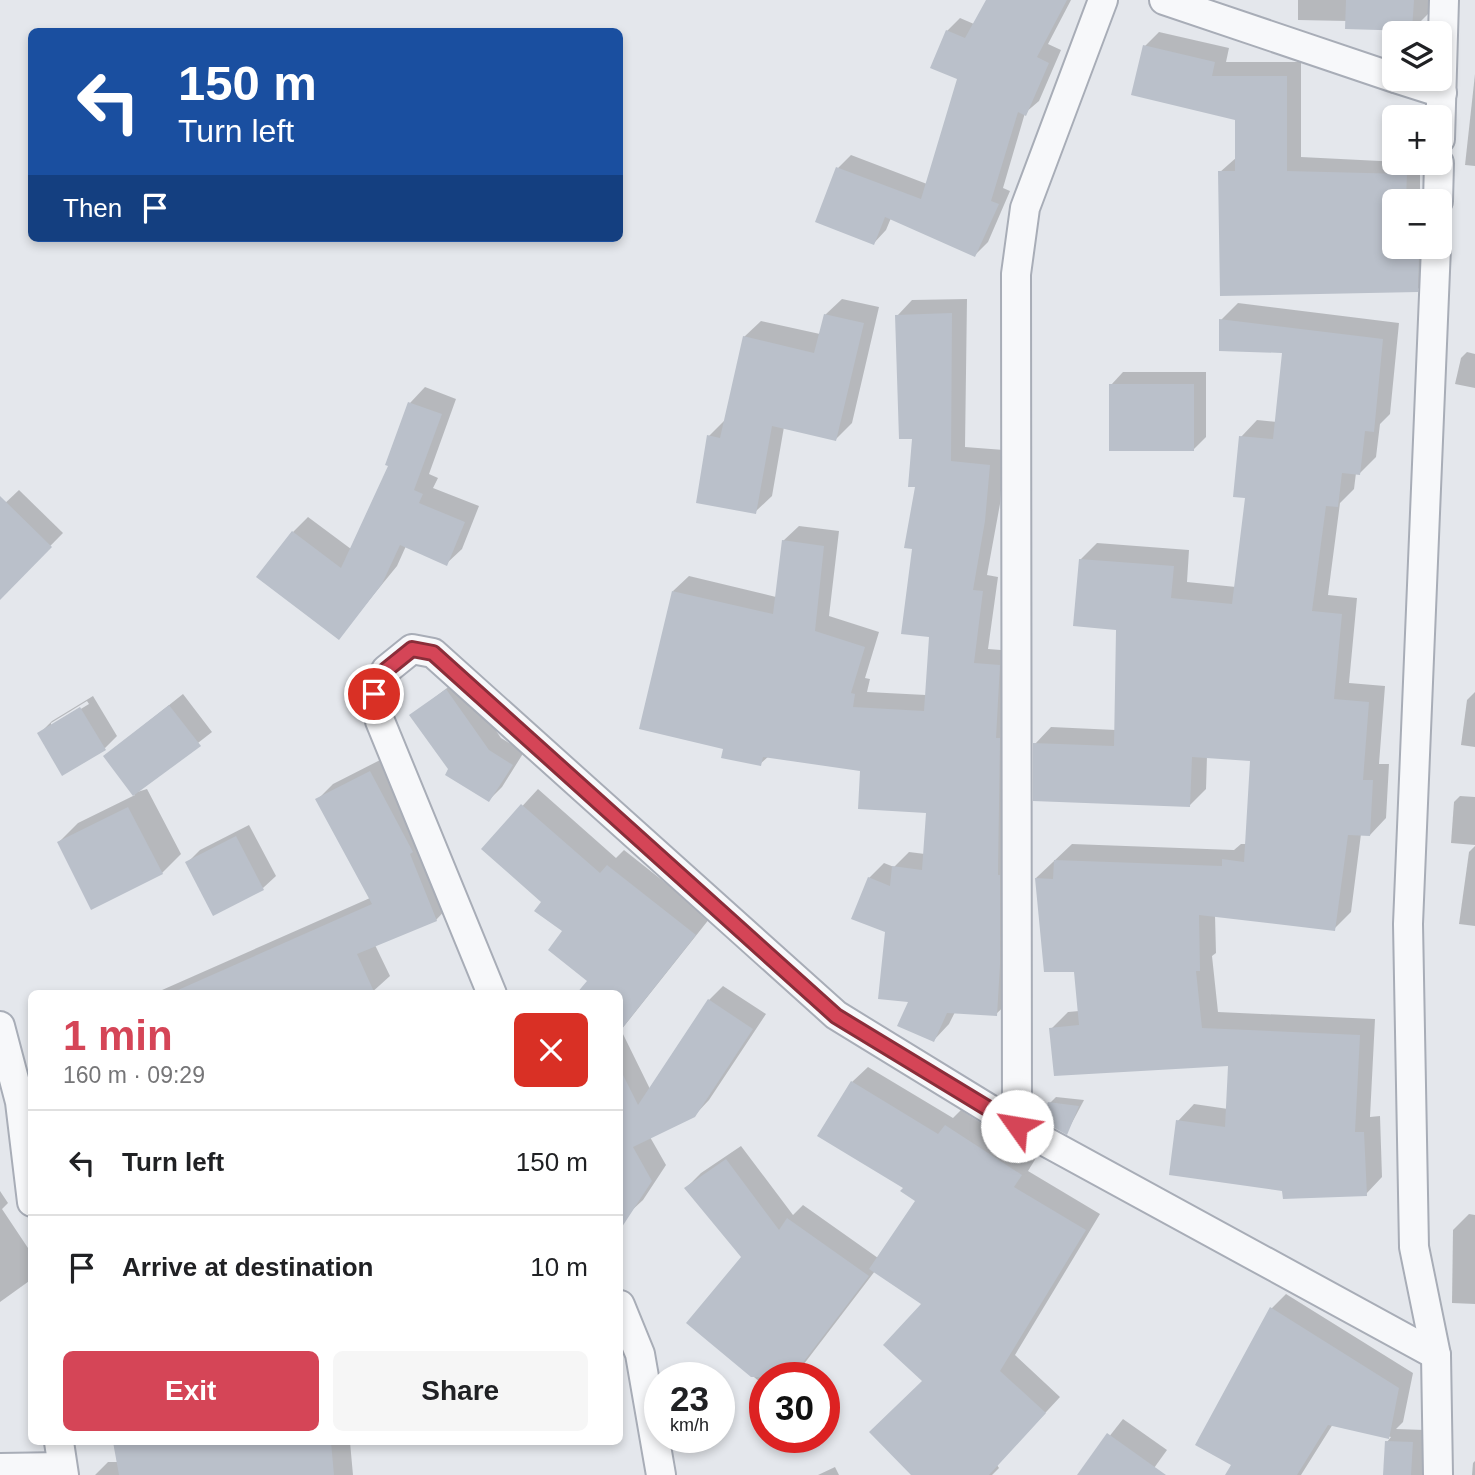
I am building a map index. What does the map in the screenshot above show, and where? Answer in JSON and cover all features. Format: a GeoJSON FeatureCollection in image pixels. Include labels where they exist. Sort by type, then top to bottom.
{"type":"FeatureCollection","features":[{"type":"Feature","properties":{"kind":"street"},"geometry":{"type":"LineString","coordinates":[[1017,1126],[1016,274],[1025,208],[1103,0]]}},
{"type":"Feature","properties":{"kind":"street"},"geometry":{"type":"LineString","coordinates":[[1164,0],[1382,73]]}},
{"type":"Feature","properties":{"kind":"street"},"geometry":{"type":"LineString","coordinates":[[1441,105],[1444,0]]}},
{"type":"Feature","properties":{"kind":"street"},"geometry":{"type":"LineString","coordinates":[[1436,91],[1442,93]]}},
{"type":"Feature","properties":{"kind":"street"},"geometry":{"type":"LineString","coordinates":[[1436,259],[1408,924],[1414,1247],[1436,1355],[1438,1475]]}},
{"type":"Feature","properties":{"kind":"street"},"geometry":{"type":"LineString","coordinates":[[490,990],[380,721],[374,694],[386,670],[412,649],[433,653],[836,1016],[1017,1126],[1436,1355]]}},
{"type":"Feature","properties":{"kind":"street"},"geometry":{"type":"LineString","coordinates":[[0,1026],[20,1102],[28,1169]]}},
{"type":"Feature","properties":{"kind":"street"},"geometry":{"type":"LineString","coordinates":[[623,1312],[640,1354],[661,1475]]}},
{"type":"Feature","properties":{"kind":"street"},"geometry":{"type":"LineString","coordinates":[[0,1468],[62,1462]]}},
{"type":"Feature","properties":{"kind":"building"},"geometry":{"type":"Polygon","coordinates":[[[986,0],[1067,0],[1037,57],[1049,63],[1026,116],[1018,112],[991,201],[999,204],[975,257],[885,217],[874,245],[815,222],[836,167],[921,199],[957,79],[930,68],[946,30],[965,38],[986,0]]]}},
{"type":"Feature","properties":{"kind":"building"},"geometry":{"type":"Polygon","coordinates":[[[1346,0],[1414,0],[1413,21],[1382,21],[1382,30],[1345,29],[1346,0]]]}},
{"type":"Feature","properties":{"kind":"building"},"geometry":{"type":"Polygon","coordinates":[[[1143,45],[1215,62],[1212,76],[1287,76],[1287,171],[1407,175],[1406,189],[1382,189],[1382,259],[1419,259],[1418,292],[1220,296],[1218,171],[1235,171],[1235,120],[1131,95],[1143,45]]]}},
{"type":"Feature","properties":{"kind":"building"},"geometry":{"type":"Polygon","coordinates":[[[952,313],[951,461],[990,465],[985,521],[973,590],[983,591],[974,663],[1000,665],[996,738],[1000,738],[1000,965],[997,1016],[947,1013],[934,1042],[897,1026],[908,1002],[878,999],[885,932],[851,919],[868,877],[890,886],[892,866],[922,870],[926,813],[858,809],[860,771],[763,757],[761,766],[721,758],[723,749],[639,729],[672,591],[773,614],[782,540],[824,546],[815,631],[865,647],[851,693],[855,694],[853,707],[924,711],[929,637],[901,634],[912,549],[904,548],[915,487],[908,487],[912,439],[899,439],[895,315],[952,313]]]}},
{"type":"Feature","properties":{"kind":"building"},"geometry":{"type":"Polygon","coordinates":[[[824,314],[864,323],[836,441],[772,426],[756,514],[696,503],[707,435],[720,438],[743,336],[814,353],[824,314]]]}},
{"type":"Feature","properties":{"kind":"building"},"geometry":{"type":"Polygon","coordinates":[[[1219,319],[1383,339],[1374,432],[1365,431],[1360,475],[1342,473],[1338,507],[1326,506],[1312,611],[1342,614],[1334,699],[1369,702],[1363,780],[1373,780],[1370,836],[1348,835],[1335,931],[1199,915],[1200,971],[1196,971],[1202,1028],[1360,1035],[1355,1132],[1364,1132],[1367,1196],[1283,1199],[1282,1191],[1169,1175],[1176,1120],[1225,1127],[1228,1066],[1054,1076],[1049,1028],[1079,1025],[1074,972],[1044,972],[1035,878],[1053,879],[1054,860],[1222,866],[1222,859],[1244,862],[1250,761],[1192,757],[1190,807],[1033,801],[1033,743],[1114,746],[1116,630],[1073,626],[1079,559],[1174,566],[1171,598],[1232,604],[1245,498],[1233,497],[1239,436],[1273,439],[1282,353],[1219,351],[1219,319]]]}},
{"type":"Feature","properties":{"kind":"building"},"geometry":{"type":"Polygon","coordinates":[[[1109,384],[1194,384],[1194,451],[1109,451],[1109,384]]]}},
{"type":"Feature","properties":{"kind":"building"},"geometry":{"type":"Polygon","coordinates":[[[408,402],[442,414],[414,490],[423,494],[419,503],[465,522],[447,566],[400,545],[382,584],[339,640],[256,577],[292,531],[341,568],[388,466],[385,465],[408,402]]]}},
{"type":"Feature","properties":{"kind":"building"},"geometry":{"type":"Polygon","coordinates":[[[0,496],[52,547],[0,600],[0,496]]]}},
{"type":"Feature","properties":{"kind":"building"},"geometry":{"type":"Polygon","coordinates":[[[446,689],[489,750],[513,765],[489,802],[445,775],[448,769],[409,715],[446,689]]]}},
{"type":"Feature","properties":{"kind":"building"},"geometry":{"type":"Polygon","coordinates":[[[169,705],[201,746],[133,796],[103,756],[169,705]]]}},
{"type":"Feature","properties":{"kind":"building"},"geometry":{"type":"Polygon","coordinates":[[[80,707],[106,750],[62,776],[37,733],[80,707]]]}},
{"type":"Feature","properties":{"kind":"building"},"geometry":{"type":"Polygon","coordinates":[[[370,771],[413,852],[410,854],[437,921],[357,954],[373,990],[178,990],[372,904],[315,799],[370,771]]]}},
{"type":"Feature","properties":{"kind":"building"},"geometry":{"type":"Polygon","coordinates":[[[521,804],[600,873],[607,865],[696,935],[623,1027],[623,990],[579,990],[587,981],[548,950],[562,931],[534,911],[541,902],[481,849],[521,804]]]}},
{"type":"Feature","properties":{"kind":"building"},"geometry":{"type":"Polygon","coordinates":[[[128,807],[163,874],[91,910],[57,842],[128,807]]]}},
{"type":"Feature","properties":{"kind":"building"},"geometry":{"type":"Polygon","coordinates":[[[236,836],[264,890],[213,916],[185,862],[236,836]]]}},
{"type":"Feature","properties":{"kind":"building"},"geometry":{"type":"Polygon","coordinates":[[[708,999],[753,1029],[695,1117],[633,1147],[652,1181],[623,1225],[623,1075],[638,1105],[708,999]]]}},
{"type":"Feature","properties":{"kind":"building"},"geometry":{"type":"Polygon","coordinates":[[[851,1081],[938,1134],[945,1125],[1022,1175],[1014,1187],[1086,1230],[1000,1371],[1046,1413],[989,1475],[911,1475],[869,1432],[922,1381],[883,1345],[921,1304],[869,1269],[915,1201],[900,1191],[903,1188],[817,1136],[851,1081]]]}},
{"type":"Feature","properties":{"kind":"building"},"geometry":{"type":"Polygon","coordinates":[[[1048,1102],[1079,1106],[1067,1135],[1041,1120],[1048,1102]]]}},
{"type":"Feature","properties":{"kind":"building"},"geometry":{"type":"Polygon","coordinates":[[[726,1159],[779,1230],[787,1218],[869,1276],[803,1362],[749,1362],[749,1375],[686,1323],[741,1257],[684,1188],[726,1159]]]}},
{"type":"Feature","properties":{"kind":"building"},"geometry":{"type":"Polygon","coordinates":[[[1270,1307],[1399,1388],[1389,1439],[1328,1425],[1297,1475],[1225,1475],[1231,1465],[1195,1445],[1270,1307]]]}},
{"type":"Feature","properties":{"kind":"building"},"geometry":{"type":"Polygon","coordinates":[[[1107,1433],[1166,1475],[1077,1475],[1107,1433]]]}},
{"type":"Feature","properties":{"kind":"building"},"geometry":{"type":"Polygon","coordinates":[[[1385,1441],[1413,1442],[1411,1475],[1383,1475],[1385,1441]]]}},
{"type":"Feature","properties":{"kind":"building"},"geometry":{"type":"Polygon","coordinates":[[[114,1445],[331,1445],[334,1475],[119,1475],[114,1445]]]}},
{"type":"Feature","properties":{"kind":"route"},"geometry":{"type":"LineString","coordinates":[[374,694],[386,670],[412,649],[433,653],[836,1016],[1017,1126]]}}]}
